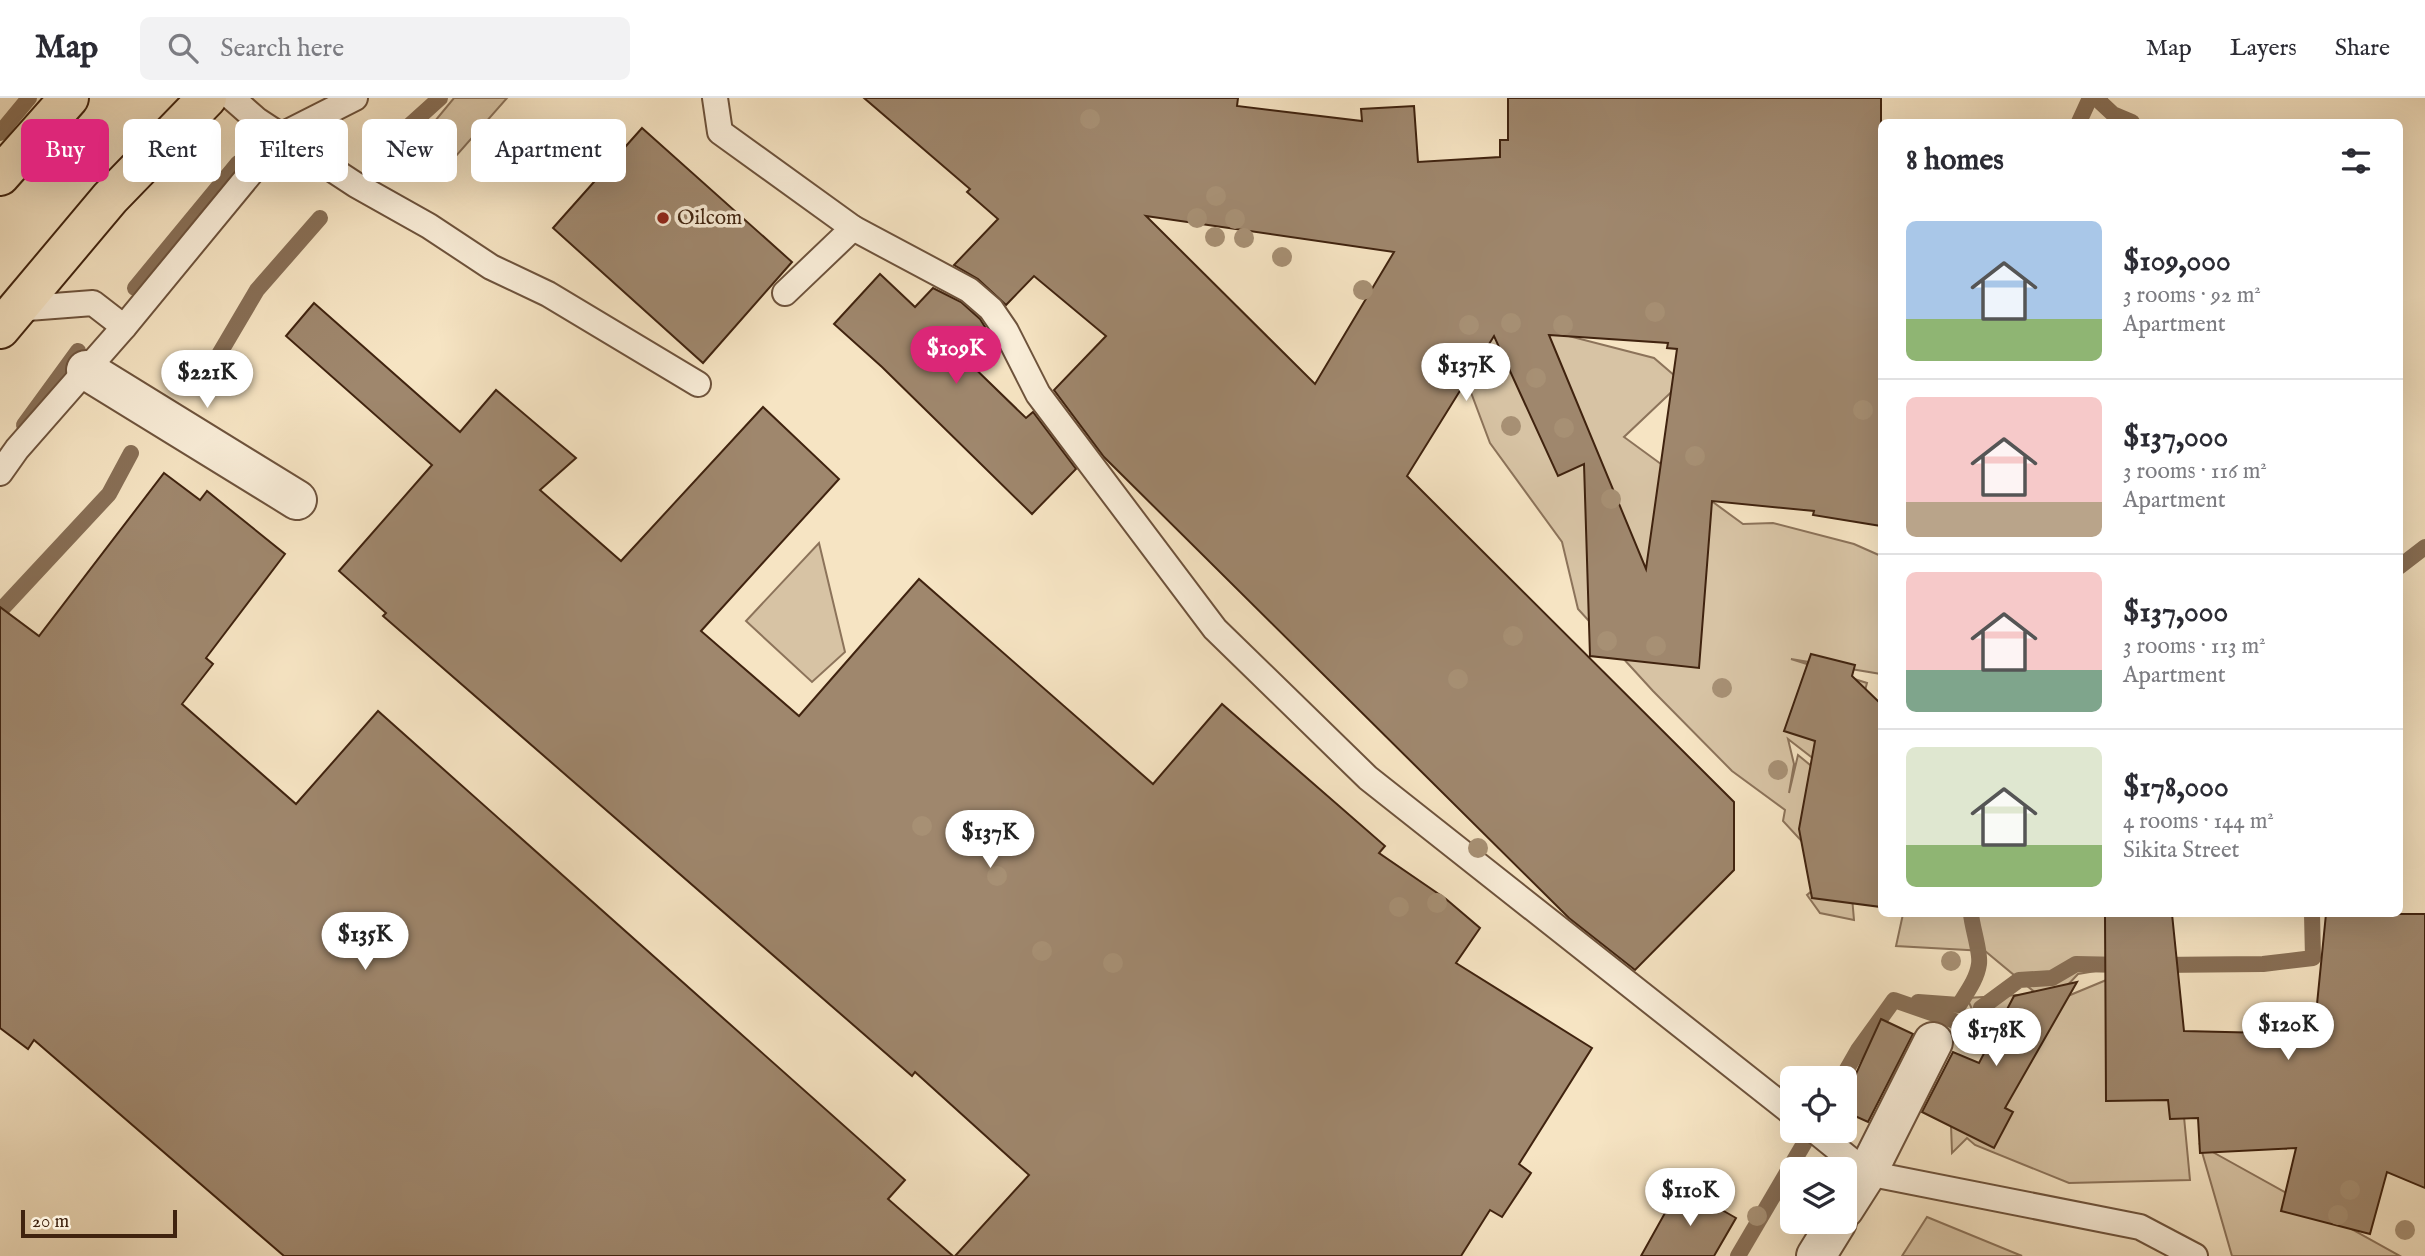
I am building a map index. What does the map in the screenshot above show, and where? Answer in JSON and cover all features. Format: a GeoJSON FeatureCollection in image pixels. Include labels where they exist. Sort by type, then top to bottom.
{"type":"FeatureCollection","features":[{"type":"Feature","properties":{"kind":"main road"},"geometry":{"type":"LineString","coordinates":[[0,176],[69,98]]}},
{"type":"Feature","properties":{"kind":"main road"},"geometry":{"type":"LineString","coordinates":[[7,319],[110,198],[207,98]]}},
{"type":"Feature","properties":{"kind":"street"},"geometry":{"type":"LineString","coordinates":[[86,370],[297,500]]}},
{"type":"Feature","properties":{"kind":"street"},"geometry":{"type":"LineString","coordinates":[[1857,1189],[1933,1042]]}},
{"type":"Feature","properties":{"kind":"street"},"geometry":{"type":"LineString","coordinates":[[1816,1256],[1830,1234]]}},
{"type":"Feature","properties":{"kind":"lane"},"geometry":{"type":"LineString","coordinates":[[232,98],[256,119]]}},
{"type":"Feature","properties":{"kind":"lane"},"geometry":{"type":"LineString","coordinates":[[314,119],[355,98]]}},
{"type":"Feature","properties":{"kind":"lane"},"geometry":{"type":"LineString","coordinates":[[715,98],[720,132],[853,228],[969,290],[991,309],[1006,331],[1038,394],[1215,629],[1368,778],[1780,1104]]}},
{"type":"Feature","properties":{"kind":"lane"},"geometry":{"type":"LineString","coordinates":[[348,180],[429,226],[491,267],[548,294],[698,384]]}},
{"type":"Feature","properties":{"kind":"lane"},"geometry":{"type":"LineString","coordinates":[[0,473],[17,449],[124,327],[243,182]]}},
{"type":"Feature","properties":{"kind":"lane"},"geometry":{"type":"LineString","coordinates":[[785,293],[853,228]]}},
{"type":"Feature","properties":{"kind":"lane"},"geometry":{"type":"LineString","coordinates":[[7,319],[93,303],[124,327]]}},
{"type":"Feature","properties":{"kind":"lane"},"geometry":{"type":"LineString","coordinates":[[1830,1143],[1867,1173],[2140,1227],[2195,1256]]}},
{"type":"Feature","properties":{"kind":"shaded area"},"geometry":{"type":"Polygon","coordinates":[[[454,98],[507,98],[489,119],[471,119],[471,139],[457,155],[457,119],[437,119],[454,98]]]}},
{"type":"Feature","properties":{"kind":"shaded area"},"geometry":{"type":"Polygon","coordinates":[[[1437,302],[1654,358],[1682,382],[1624,437],[1743,524],[1773,523],[1854,544],[1878,555],[1878,674],[1791,659],[1867,683],[1841,780],[1788,739],[1794,764],[1789,793],[1798,755],[1843,792],[1854,920],[1820,913],[1807,895],[1832,874],[1783,821],[1785,810],[1732,771],[1653,691],[1578,609],[1562,542],[1490,443],[1437,302]]]}},
{"type":"Feature","properties":{"kind":"shaded area"},"geometry":{"type":"Polygon","coordinates":[[[819,543],[845,652],[812,682],[746,621],[819,543]]]}},
{"type":"Feature","properties":{"kind":"shaded area"},"geometry":{"type":"Polygon","coordinates":[[[1902,917],[2129,917],[2132,965],[2078,974],[2051,1003],[2128,971],[2173,1001],[2190,1180],[2069,1183],[1975,1145],[1967,1138],[1952,1153],[1951,1125],[2049,1004],[1985,951],[1896,946],[1902,917]]]}},
{"type":"Feature","properties":{"kind":"shaded area"},"geometry":{"type":"Polygon","coordinates":[[[2018,995],[2035,1015],[2007,1042],[1974,1014],[1967,998],[2018,995]]]}},
{"type":"Feature","properties":{"kind":"shaded area"},"geometry":{"type":"Polygon","coordinates":[[[2200,1145],[2400,1256],[2232,1256],[2200,1145]]]}},
{"type":"Feature","properties":{"kind":"shaded area"},"geometry":{"type":"Polygon","coordinates":[[[1927,1217],[2022,1256],[1902,1256],[1927,1217]]]}},
{"type":"Feature","properties":{"kind":"building"},"geometry":{"type":"Polygon","coordinates":[[[864,98],[1238,98],[1237,106],[1362,121],[1361,109],[1414,106],[1418,162],[1500,157],[1500,140],[1508,140],[1508,98],[1881,98],[1881,119],[1878,119],[1878,526],[1813,515],[1814,511],[1712,501],[1699,668],[1590,656],[1584,464],[1558,476],[1494,336],[1407,476],[1734,802],[1734,870],[1635,970],[1569,918],[1104,457],[1054,390],[1106,336],[1034,276],[1006,305],[978,279],[954,265],[998,219],[967,192],[970,189],[864,98]],[[1146,216],[1315,384],[1394,252],[1146,216]],[[1549,335],[1646,569],[1677,349],[1667,348],[1668,343],[1549,335]]]}},
{"type":"Feature","properties":{"kind":"building"},"geometry":{"type":"Polygon","coordinates":[[[642,128],[792,262],[703,363],[553,228],[594,182],[626,182],[626,146],[642,128]]]}},
{"type":"Feature","properties":{"kind":"building"},"geometry":{"type":"Polygon","coordinates":[[[880,274],[915,307],[933,288],[961,302],[980,319],[985,327],[960,354],[1026,418],[1033,412],[1076,469],[1032,514],[882,367],[834,324],[880,274]]]}},
{"type":"Feature","properties":{"kind":"building"},"geometry":{"type":"Polygon","coordinates":[[[314,303],[460,432],[496,390],[576,458],[540,490],[621,561],[763,407],[839,479],[701,631],[799,716],[919,579],[1153,784],[1222,704],[1385,846],[1379,853],[1446,899],[1480,928],[1456,963],[1592,1048],[1519,1164],[1531,1173],[1502,1217],[1490,1210],[1461,1256],[955,1256],[1029,1175],[915,1072],[912,1076],[383,616],[386,613],[339,571],[432,465],[286,336],[314,303]]]}},
{"type":"Feature","properties":{"kind":"building"},"geometry":{"type":"Polygon","coordinates":[[[164,473],[200,500],[207,491],[285,554],[206,658],[213,664],[182,704],[296,804],[378,711],[905,1180],[888,1199],[953,1256],[284,1256],[34,1040],[28,1049],[0,1028],[0,607],[39,636],[164,473]]]}},
{"type":"Feature","properties":{"kind":"building"},"geometry":{"type":"Polygon","coordinates":[[[1811,654],[1855,665],[1852,676],[1878,701],[1878,907],[1812,898],[1799,829],[1815,741],[1784,731],[1811,654]]]}},
{"type":"Feature","properties":{"kind":"building"},"geometry":{"type":"Polygon","coordinates":[[[2403,914],[2425,914],[2425,1188],[2387,1172],[2370,1234],[2281,1211],[2296,1148],[2200,1153],[2198,1118],[2170,1119],[2168,1100],[2106,1101],[2105,917],[2172,917],[2184,1031],[2314,1034],[2326,917],[2403,917],[2403,914]]]}},
{"type":"Feature","properties":{"kind":"building"},"geometry":{"type":"Polygon","coordinates":[[[2077,982],[2005,1108],[2013,1112],[1994,1148],[1922,1112],[1953,1052],[1979,1063],[2014,996],[2077,982]]]}},
{"type":"Feature","properties":{"kind":"building"},"geometry":{"type":"Polygon","coordinates":[[[1881,1019],[1913,1034],[1868,1122],[1857,1117],[1857,1072],[1881,1019]]]}},
{"type":"Feature","properties":{"kind":"building"},"geometry":{"type":"Polygon","coordinates":[[[1680,1186],[1736,1218],[1714,1256],[1641,1256],[1680,1186]]]}},
{"type":"Feature","properties":{"kind":"waterway"},"geometry":{"type":"LineString","coordinates":[[0,133],[29,98]]}},
{"type":"Feature","properties":{"kind":"waterway"},"geometry":{"type":"LineString","coordinates":[[417,119],[440,98]]}},
{"type":"Feature","properties":{"kind":"waterway"},"geometry":{"type":"LineString","coordinates":[[2080,119],[2090,98]]}},
{"type":"Feature","properties":{"kind":"waterway"},"geometry":{"type":"LineString","coordinates":[[2100,98],[2099,101],[2113,114],[2125,119]]}},
{"type":"Feature","properties":{"kind":"waterway"},"geometry":{"type":"LineString","coordinates":[[135,288],[235,167]]}},
{"type":"Feature","properties":{"kind":"waterway"},"geometry":{"type":"LineString","coordinates":[[211,368],[257,290],[320,218]]}},
{"type":"Feature","properties":{"kind":"waterway"},"geometry":{"type":"LineString","coordinates":[[24,425],[78,351]]}},
{"type":"Feature","properties":{"kind":"waterway"},"geometry":{"type":"LineString","coordinates":[[0,611],[109,494],[131,453]]}},
{"type":"Feature","properties":{"kind":"waterway"},"geometry":{"type":"LineString","coordinates":[[2403,564],[2425,547]]}},
{"type":"Feature","properties":{"kind":"waterway"},"geometry":{"type":"LineString","coordinates":[[1918,1002],[1959,1005],[1976,975],[1979,964],[1972,917]]}},
{"type":"Feature","properties":{"kind":"waterway"},"geometry":{"type":"LineString","coordinates":[[2157,965],[2263,964],[2313,958],[2312,917]]}},
{"type":"Feature","properties":{"kind":"waterway"},"geometry":{"type":"LineString","coordinates":[[1849,1066],[1894,1000],[1969,1026],[1983,1024],[1981,1008],[2019,980],[2052,978],[2076,964],[2124,965]]}},
{"type":"Feature","properties":{"kind":"waterway"},"geometry":{"type":"LineString","coordinates":[[1738,1256],[1804,1143]]}},
{"type":"Feature","properties":{"kind":"place","name":"Oilcom"},"geometry":{"type":"Point","coordinates":[663,218]}}]}
